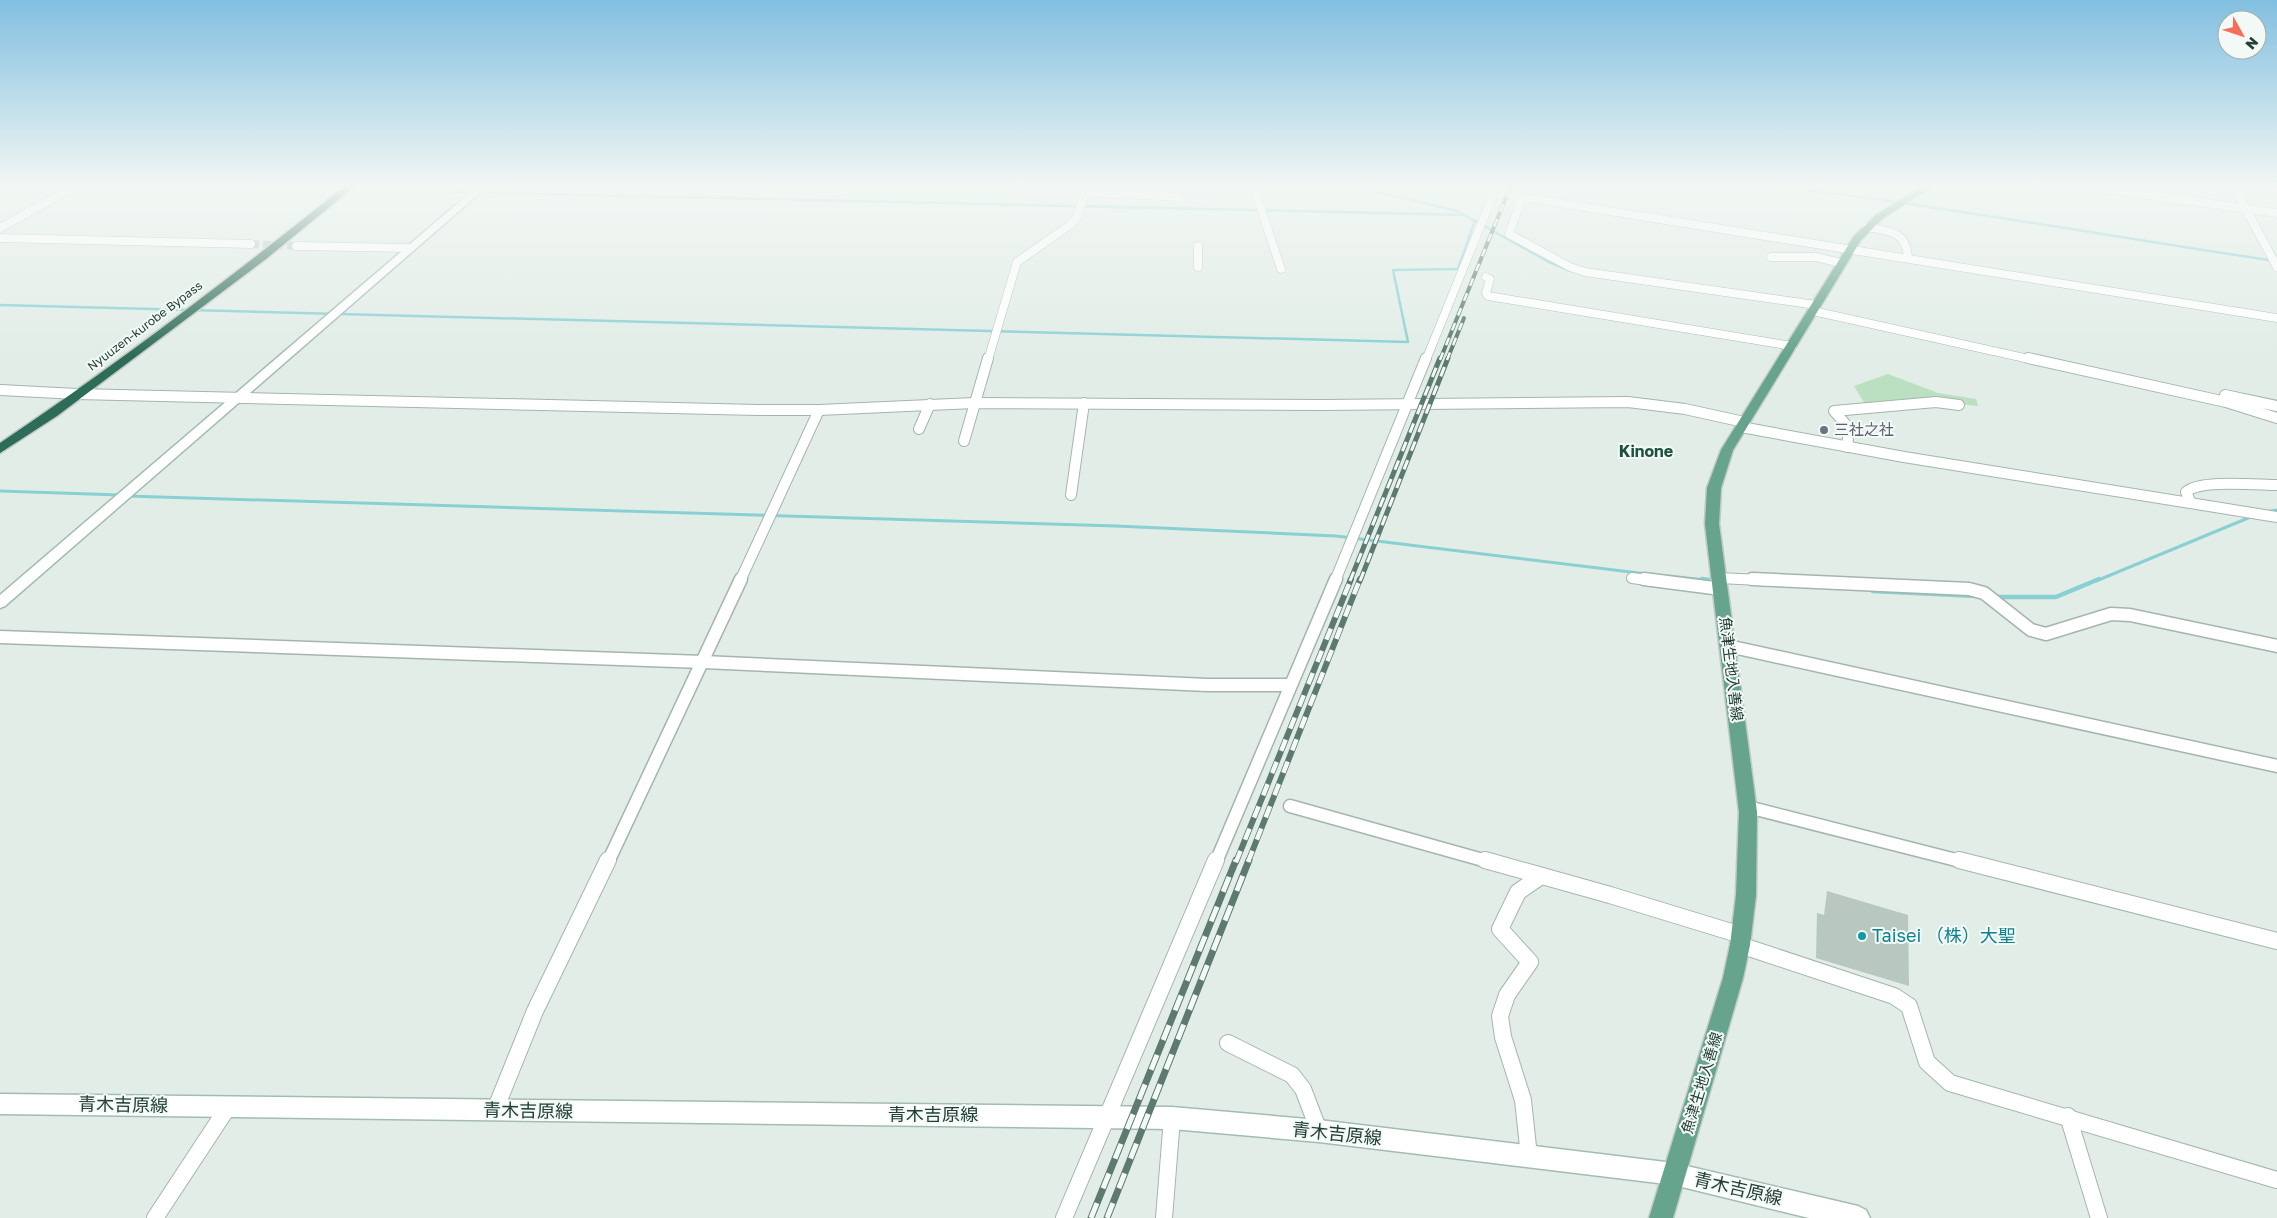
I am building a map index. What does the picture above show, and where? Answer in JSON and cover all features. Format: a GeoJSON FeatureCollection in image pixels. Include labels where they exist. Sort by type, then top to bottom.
{"type":"FeatureCollection","features":[{"type":"Feature","properties":{"kind":"highway","name":"Nyuuzen-kurobe Bypass"},"geometry":{"type":"LineString","coordinates":[[0,449],[281,242]]}},
{"type":"Feature","properties":{"kind":"main road"},"geometry":{"type":"LineString","coordinates":[[0,603],[242,396],[417,242]]}},
{"type":"Feature","properties":{"kind":"main road","name":"魚津生地入善線"},"geometry":{"type":"LineString","coordinates":[[1661,1218],[1716,1039],[1741,940],[1746,895],[1748,807],[1712,524],[1714,488],[1721,464],[1743,424],[1856,242]]}},
{"type":"Feature","properties":{"kind":"main road","name":"青木吉原線"},"geometry":{"type":"LineString","coordinates":[[0,1104],[774,1115],[1107,1116],[1172,1118],[1319,1131],[1674,1174],[1858,1218]]}},
{"type":"Feature","properties":{"kind":"street"},"geometry":{"type":"LineString","coordinates":[[161,242],[251,244]]}},
{"type":"Feature","properties":{"kind":"street"},"geometry":{"type":"LineString","coordinates":[[964,441],[1017,262],[1046,242]]}},
{"type":"Feature","properties":{"kind":"street"},"geometry":{"type":"LineString","coordinates":[[1272,242],[1281,269]]}},
{"type":"Feature","properties":{"kind":"street"},"geometry":{"type":"LineString","coordinates":[[1064,1218],[1408,405],[1472,242]]}},
{"type":"Feature","properties":{"kind":"street"},"geometry":{"type":"LineString","coordinates":[[1523,242],[1570,267],[1606,275],[1814,308],[2226,402],[2277,418]]}},
{"type":"Feature","properties":{"kind":"street"},"geometry":{"type":"LineString","coordinates":[[1808,242],[2277,318]]}},
{"type":"Feature","properties":{"kind":"street"},"geometry":{"type":"LineString","coordinates":[[1906,242],[1909,249],[1908,258]]}},
{"type":"Feature","properties":{"kind":"street"},"geometry":{"type":"LineString","coordinates":[[2263,242],[2277,267]]}},
{"type":"Feature","properties":{"kind":"street"},"geometry":{"type":"LineString","coordinates":[[296,246],[410,248]]}},
{"type":"Feature","properties":{"kind":"street"},"geometry":{"type":"LineString","coordinates":[[1198,246],[1198,267]]}},
{"type":"Feature","properties":{"kind":"street"},"geometry":{"type":"LineString","coordinates":[[1771,257],[1816,257],[1841,264]]}},
{"type":"Feature","properties":{"kind":"street"},"geometry":{"type":"LineString","coordinates":[[1486,277],[1490,279],[1486,293],[1488,296],[1792,346]]}},
{"type":"Feature","properties":{"kind":"street"},"geometry":{"type":"LineString","coordinates":[[0,390],[77,394],[242,396],[819,410],[974,403],[1408,405],[1628,402],[1685,409],[1847,448],[2277,517]]}},
{"type":"Feature","properties":{"kind":"street"},"geometry":{"type":"LineString","coordinates":[[2226,402],[2225,395],[2277,406]]}},
{"type":"Feature","properties":{"kind":"street"},"geometry":{"type":"LineString","coordinates":[[1847,448],[1849,428],[1834,411],[1936,402],[1960,405]]}},
{"type":"Feature","properties":{"kind":"street"},"geometry":{"type":"LineString","coordinates":[[1071,494],[1084,403]]}},
{"type":"Feature","properties":{"kind":"street"},"geometry":{"type":"LineString","coordinates":[[919,429],[930,404]]}},
{"type":"Feature","properties":{"kind":"street"},"geometry":{"type":"LineString","coordinates":[[495,1110],[505,1081],[538,1008],[703,662],[819,410]]}},
{"type":"Feature","properties":{"kind":"street"},"geometry":{"type":"LineString","coordinates":[[2191,503],[2186,492],[2189,489],[2205,484],[2277,485]]}},
{"type":"Feature","properties":{"kind":"street"},"geometry":{"type":"LineString","coordinates":[[1632,578],[1720,583],[1969,589],[1984,593],[2031,630],[2046,634],[2112,614],[2277,646]]}},
{"type":"Feature","properties":{"kind":"street"},"geometry":{"type":"LineString","coordinates":[[0,637],[703,662],[1207,685],[1289,685]]}},
{"type":"Feature","properties":{"kind":"street"},"geometry":{"type":"LineString","coordinates":[[1728,646],[2277,766]]}},
{"type":"Feature","properties":{"kind":"street"},"geometry":{"type":"LineString","coordinates":[[1290,806],[1541,876],[1741,940],[1894,996],[1909,1006],[1927,1062],[1950,1082],[2277,1180]]}},
{"type":"Feature","properties":{"kind":"street"},"geometry":{"type":"LineString","coordinates":[[1748,807],[2277,941]]}},
{"type":"Feature","properties":{"kind":"street"},"geometry":{"type":"LineString","coordinates":[[1529,1156],[1523,1100],[1503,1037],[1500,1016],[1507,995],[1530,962],[1500,928],[1518,892],[1541,876]]}},
{"type":"Feature","properties":{"kind":"street"},"geometry":{"type":"LineString","coordinates":[[1228,1043],[1292,1075],[1303,1089],[1319,1131]]}},
{"type":"Feature","properties":{"kind":"street"},"geometry":{"type":"LineString","coordinates":[[155,1218],[228,1107]]}},
{"type":"Feature","properties":{"kind":"street"},"geometry":{"type":"LineString","coordinates":[[2068,1116],[2099,1218]]}},
{"type":"Feature","properties":{"kind":"street"},"geometry":{"type":"LineString","coordinates":[[1164,1218],[1172,1118]]}},
{"type":"Feature","properties":{"kind":"green space"},"geometry":{"type":"Polygon","coordinates":[[[1888,374],[1938,393],[1976,399],[1978,406],[1934,401],[1867,407],[1854,386],[1888,374]]]}},
{"type":"Feature","properties":{"kind":"building","name":"Taisei （株）大聖"},"geometry":{"type":"Polygon","coordinates":[[[1827,891],[1908,915],[1909,986],[1816,958],[1817,913],[1824,915],[1827,891]]]}},
{"type":"Feature","properties":{"kind":"waterway"},"geometry":{"type":"LineString","coordinates":[[0,305],[1408,342],[1393,270],[1458,269],[1467,242]]}},
{"type":"Feature","properties":{"kind":"waterway"},"geometry":{"type":"LineString","coordinates":[[1513,242],[1549,262],[1571,271]]}},
{"type":"Feature","properties":{"kind":"waterway"},"geometry":{"type":"LineString","coordinates":[[2153,242],[2269,260]]}},
{"type":"Feature","properties":{"kind":"waterway"},"geometry":{"type":"LineString","coordinates":[[0,491],[120,495]]}},
{"type":"Feature","properties":{"kind":"waterway"},"geometry":{"type":"LineString","coordinates":[[127,496],[1116,526],[1336,536],[1647,574]]}},
{"type":"Feature","properties":{"kind":"waterway"},"geometry":{"type":"LineString","coordinates":[[2264,512],[2277,510]]}},
{"type":"Feature","properties":{"kind":"waterway"},"geometry":{"type":"LineString","coordinates":[[2096,581],[2253,516]]}},
{"type":"Feature","properties":{"kind":"waterway"},"geometry":{"type":"LineString","coordinates":[[1669,576],[1714,581]]}},
{"type":"Feature","properties":{"kind":"waterway"},"geometry":{"type":"LineString","coordinates":[[1702,579],[1717,581]]}},
{"type":"Feature","properties":{"kind":"waterway"},"geometry":{"type":"LineString","coordinates":[[1996,597],[2056,597],[2099,579]]}},
{"type":"Feature","properties":{"kind":"waterway"},"geometry":{"type":"LineString","coordinates":[[1873,591],[1976,596]]}},
{"type":"Feature","properties":{"kind":"tunnel"},"geometry":{"type":"LineString","coordinates":[[251,244],[296,246]]}},
{"type":"Feature","properties":{"kind":"railway"},"geometry":{"type":"LineString","coordinates":[[1440,360],[1488,242]]}},
{"type":"Feature","properties":{"kind":"railway"},"geometry":{"type":"LineString","coordinates":[[1447,360],[1464,318]]}},
{"type":"Feature","properties":{"kind":"railway"},"geometry":{"type":"LineString","coordinates":[[1350,581],[1440,358]]}},
{"type":"Feature","properties":{"kind":"railway"},"geometry":{"type":"LineString","coordinates":[[1360,581],[1448,358]]}},
{"type":"Feature","properties":{"kind":"railway"},"geometry":{"type":"LineString","coordinates":[[1236,862],[1351,579]]}},
{"type":"Feature","properties":{"kind":"railway"},"geometry":{"type":"LineString","coordinates":[[1248,862],[1360,579]]}},
{"type":"Feature","properties":{"kind":"railway"},"geometry":{"type":"LineString","coordinates":[[1091,1218],[1236,860]]}},
{"type":"Feature","properties":{"kind":"railway"},"geometry":{"type":"LineString","coordinates":[[1107,1218],[1249,860]]}},
{"type":"Feature","properties":{"kind":"place","name":"三社之社"},"geometry":{"type":"Point","coordinates":[1824,430]}},
{"type":"Feature","properties":{"kind":"place","name":"Taisei （株）大聖"},"geometry":{"type":"Point","coordinates":[1862,936]}},
{"type":"Feature","properties":{"kind":"district","name":"Kinone"},"geometry":{"type":"Point","coordinates":[1646,451]}}]}
